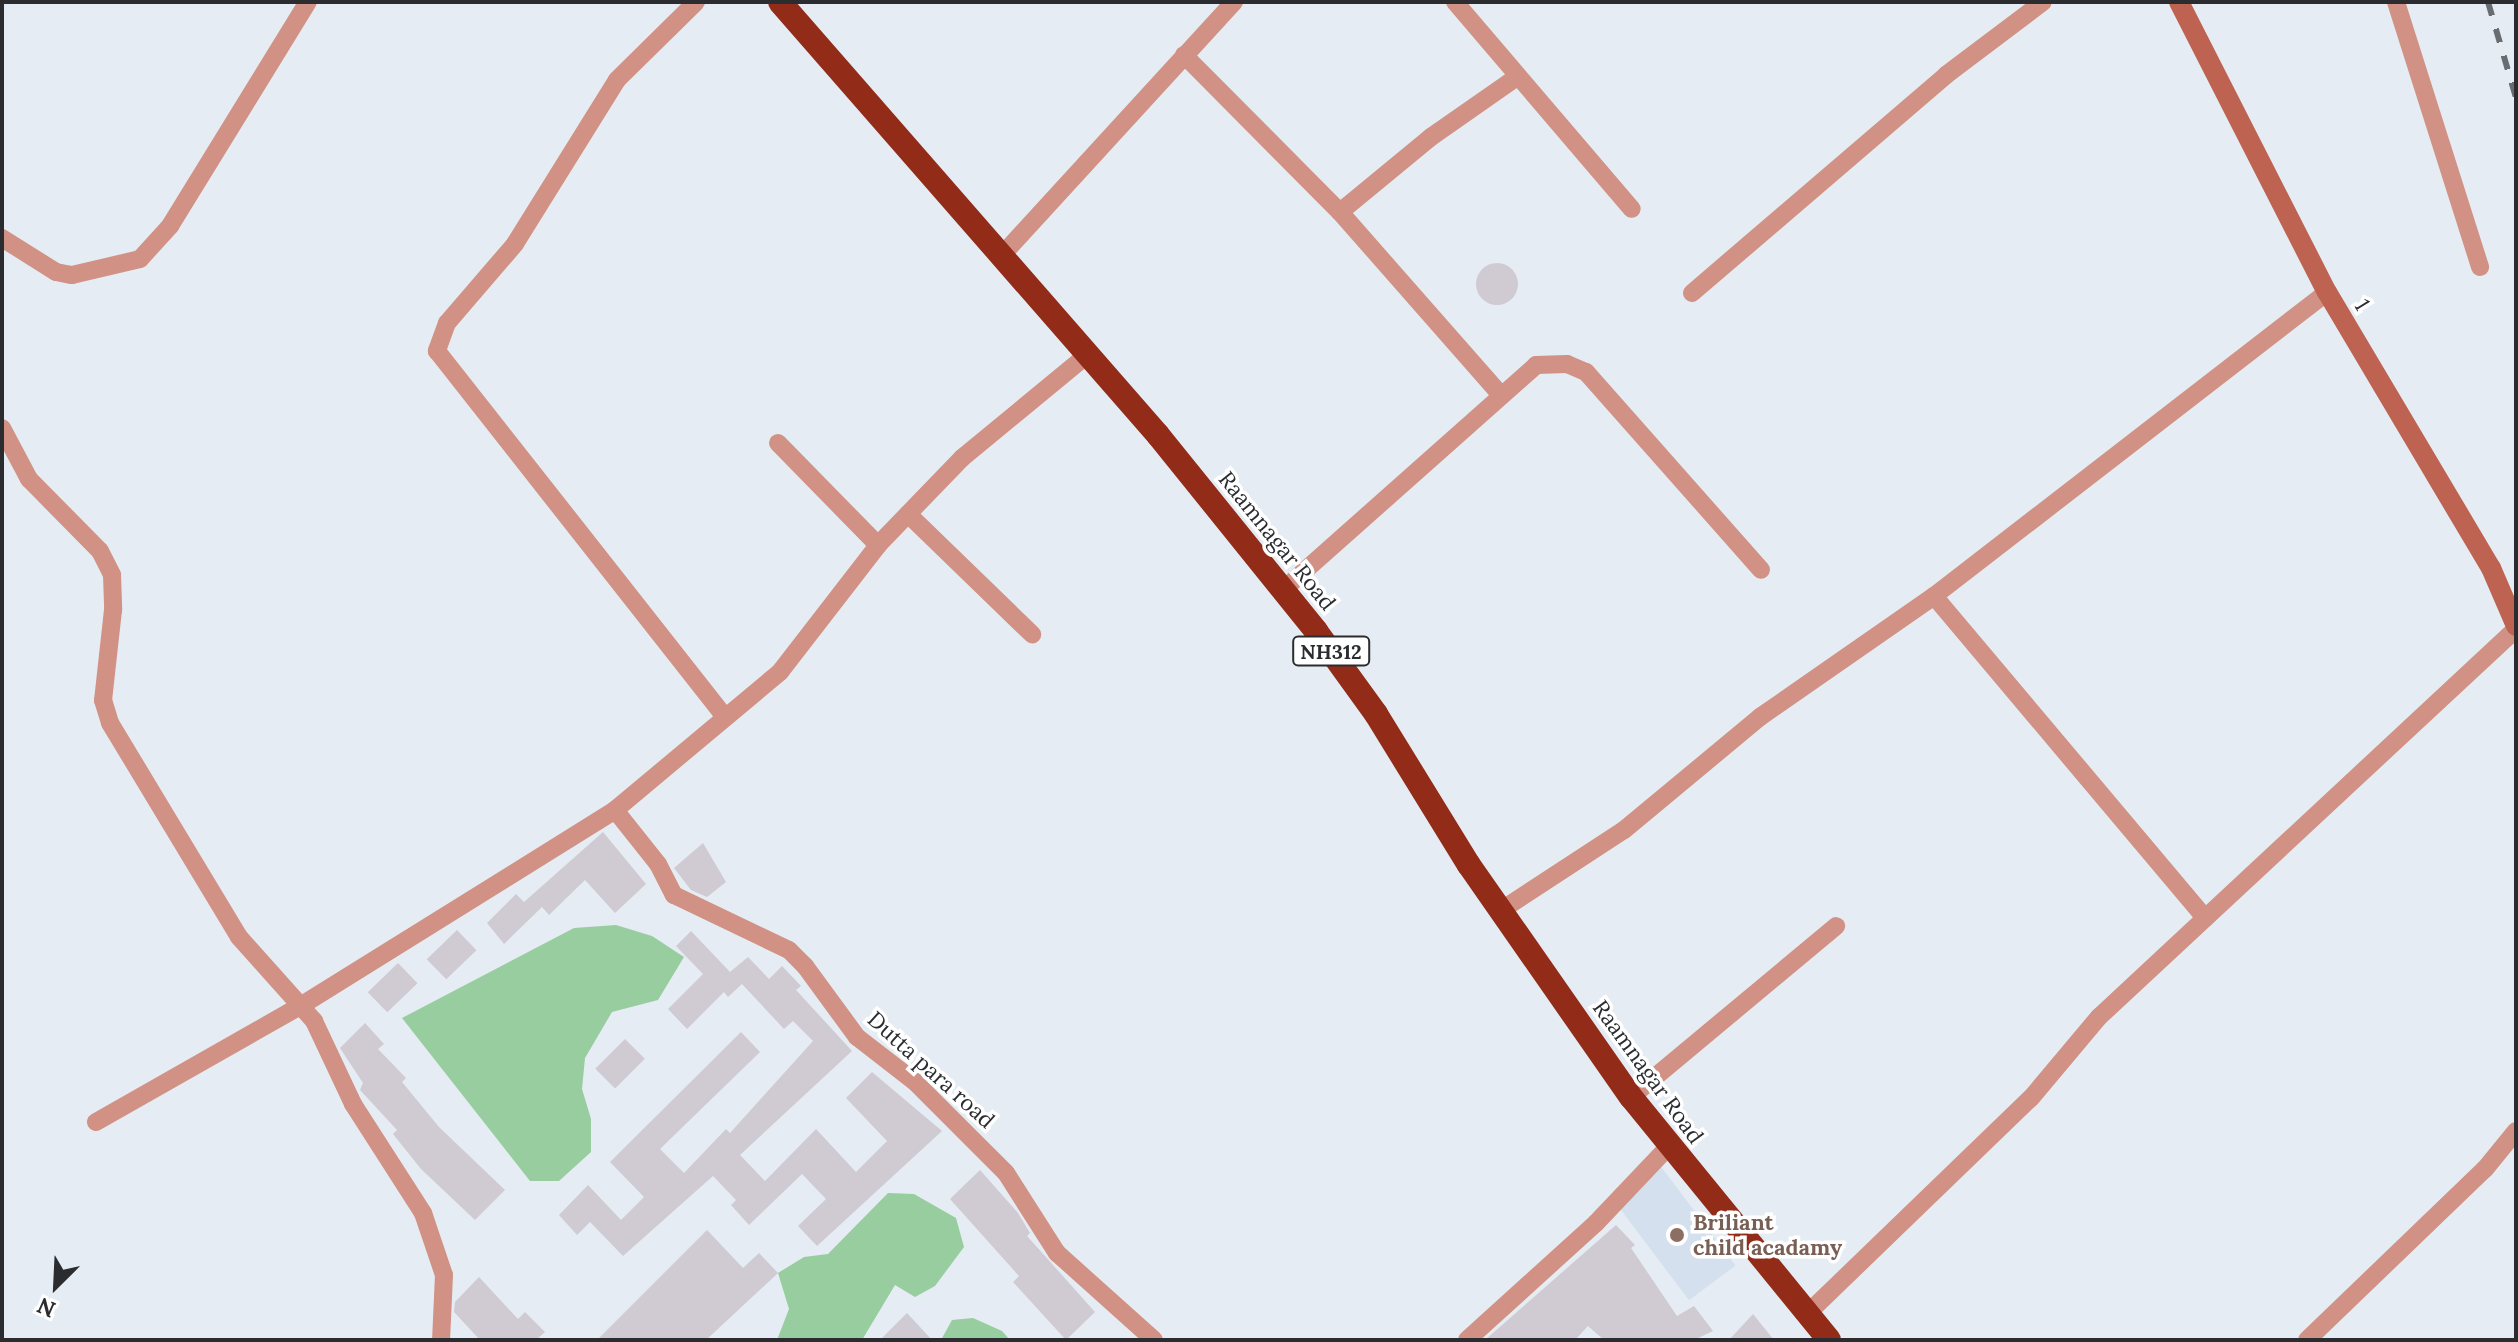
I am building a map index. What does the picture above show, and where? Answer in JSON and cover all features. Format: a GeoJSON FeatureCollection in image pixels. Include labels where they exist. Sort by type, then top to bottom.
{"type":"FeatureCollection","features":[{"type":"Feature","properties":{"kind":"highway","name":"Raamnagar Road"},"geometry":{"type":"LineString","coordinates":[[780,2],[1003,254],[1283,590],[1376,714],[1500,911],[1631,1097],[1829,1340]]}},
{"type":"Feature","properties":{"kind":"street"},"geometry":{"type":"LineString","coordinates":[[2,238],[19,244],[37,264],[72,275],[140,259],[170,226],[308,2]]}},
{"type":"Feature","properties":{"kind":"street"},"geometry":{"type":"LineString","coordinates":[[696,2],[617,80],[507,255],[438,338],[437,351],[725,717]]}},
{"type":"Feature","properties":{"kind":"street"},"geometry":{"type":"LineString","coordinates":[[1003,254],[1234,2]]}},
{"type":"Feature","properties":{"kind":"street"},"geometry":{"type":"LineString","coordinates":[[1455,2],[1632,209]]}},
{"type":"Feature","properties":{"kind":"street"},"geometry":{"type":"LineString","coordinates":[[1692,293],[1946,75],[2043,2]]}},
{"type":"Feature","properties":{"kind":"street","name":"1"},"geometry":{"type":"LineString","coordinates":[[2179,2],[2327,292],[2491,568],[2516,628]]}},
{"type":"Feature","properties":{"kind":"street"},"geometry":{"type":"LineString","coordinates":[[2396,2],[2480,267]]}},
{"type":"Feature","properties":{"kind":"street"},"geometry":{"type":"LineString","coordinates":[[1184,55],[1340,212],[1501,395]]}},
{"type":"Feature","properties":{"kind":"street"},"geometry":{"type":"LineString","coordinates":[[1340,212],[1431,137],[1517,77]]}},
{"type":"Feature","properties":{"kind":"street"},"geometry":{"type":"LineString","coordinates":[[1500,911],[1624,830],[1760,717],[1934,596],[2327,292]]}},
{"type":"Feature","properties":{"kind":"street"},"geometry":{"type":"LineString","coordinates":[[96,1122],[302,1005],[615,810],[796,654],[878,545],[962,458],[1087,355]]}},
{"type":"Feature","properties":{"kind":"street"},"geometry":{"type":"LineString","coordinates":[[1283,590],[1536,365],[1567,364],[1586,372],[1761,570]]}},
{"type":"Feature","properties":{"kind":"street"},"geometry":{"type":"LineString","coordinates":[[2,428],[29,479],[100,551],[112,575],[113,610],[103,700],[110,723],[239,937],[302,1005],[326,1040],[338,1077],[401,1172],[437,1243],[444,1275],[441,1340]]}},
{"type":"Feature","properties":{"kind":"street"},"geometry":{"type":"LineString","coordinates":[[778,443],[878,545]]}},
{"type":"Feature","properties":{"kind":"street"},"geometry":{"type":"LineString","coordinates":[[908,514],[1032,634]]}},
{"type":"Feature","properties":{"kind":"street"},"geometry":{"type":"LineString","coordinates":[[1934,596],[2205,918]]}},
{"type":"Feature","properties":{"kind":"street"},"geometry":{"type":"LineString","coordinates":[[1807,1314],[2031,1098],[2099,1017],[2516,628]]}},
{"type":"Feature","properties":{"kind":"street","name":"Dutta para road"},"geometry":{"type":"LineString","coordinates":[[615,810],[658,864],[674,895],[789,950],[805,966],[857,1037],[914,1081],[1006,1173],[1057,1253],[1154,1340]]}},
{"type":"Feature","properties":{"kind":"street"},"geometry":{"type":"LineString","coordinates":[[1631,1097],[1836,926]]}},
{"type":"Feature","properties":{"kind":"street"},"geometry":{"type":"LineString","coordinates":[[2307,1340],[2485,1169],[2516,1131]]}},
{"type":"Feature","properties":{"kind":"street"},"geometry":{"type":"LineString","coordinates":[[1467,1340],[1596,1223],[1669,1146]]}},
{"type":"Feature","properties":{"kind":"shaded area","name":"Briliant child acadamy"},"geometry":{"type":"Polygon","coordinates":[[[1659,1164],[1735,1265],[1689,1300],[1613,1199],[1659,1164]]]}},
{"type":"Feature","properties":{"kind":"green space"},"geometry":{"type":"Polygon","coordinates":[[[616,925],[652,936],[684,957],[658,1000],[612,1012],[585,1058],[582,1089],[591,1119],[591,1152],[559,1181],[530,1181],[402,1018],[574,928],[616,925]]]}},
{"type":"Feature","properties":{"kind":"green space"},"geometry":{"type":"Polygon","coordinates":[[[888,1193],[914,1194],[956,1218],[964,1247],[935,1286],[915,1297],[895,1285],[862,1340],[777,1340],[789,1309],[778,1273],[804,1257],[828,1254],[888,1193]]]}},
{"type":"Feature","properties":{"kind":"green space"},"geometry":{"type":"Polygon","coordinates":[[[973,1318],[1002,1331],[1010,1340],[941,1340],[952,1320],[973,1318]]]}},
{"type":"Feature","properties":{"kind":"building"},"geometry":{"type":"Polygon","coordinates":[[[1497,263],[1512,269],[1518,284],[1512,299],[1497,305],[1482,299],[1476,284],[1482,269],[1497,263]]]}},
{"type":"Feature","properties":{"kind":"building"},"geometry":{"type":"Polygon","coordinates":[[[603,832],[646,884],[615,913],[585,880],[549,915],[542,907],[504,944],[487,923],[516,894],[524,902],[603,832]]]}},
{"type":"Feature","properties":{"kind":"building"},"geometry":{"type":"Polygon","coordinates":[[[703,843],[726,882],[707,897],[691,890],[674,868],[703,843]]]}},
{"type":"Feature","properties":{"kind":"building"},"geometry":{"type":"Polygon","coordinates":[[[457,930],[476,950],[446,979],[427,959],[457,930]]]}},
{"type":"Feature","properties":{"kind":"building"},"geometry":{"type":"Polygon","coordinates":[[[691,931],[730,972],[748,957],[769,979],[782,966],[801,986],[796,990],[852,1051],[740,1155],[765,1181],[816,1129],[856,1172],[887,1141],[846,1098],[872,1072],[942,1131],[817,1246],[798,1226],[826,1199],[802,1174],[749,1225],[731,1205],[736,1200],[713,1176],[623,1256],[590,1222],[577,1235],[559,1215],[588,1185],[621,1220],[644,1197],[610,1162],[741,1032],[760,1052],[660,1149],[684,1173],[726,1129],[730,1133],[813,1041],[793,1021],[784,1029],[742,984],[728,997],[724,992],[687,1029],[668,1009],[703,974],[676,946],[691,931]]]}},
{"type":"Feature","properties":{"kind":"building"},"geometry":{"type":"Polygon","coordinates":[[[398,963],[417,983],[387,1012],[368,992],[398,963]]]}},
{"type":"Feature","properties":{"kind":"building"},"geometry":{"type":"Polygon","coordinates":[[[365,1023],[384,1044],[378,1049],[406,1078],[402,1082],[439,1127],[505,1190],[475,1220],[421,1169],[393,1134],[397,1130],[360,1090],[363,1083],[340,1048],[365,1023]]]}},
{"type":"Feature","properties":{"kind":"building"},"geometry":{"type":"Polygon","coordinates":[[[625,1039],[645,1059],[615,1088],[595,1069],[625,1039]]]}},
{"type":"Feature","properties":{"kind":"building"},"geometry":{"type":"Polygon","coordinates":[[[980,1170],[1018,1213],[1030,1233],[1027,1236],[1095,1312],[1066,1340],[1013,1282],[1019,1276],[950,1199],[980,1170]]]}},
{"type":"Feature","properties":{"kind":"building"},"geometry":{"type":"Polygon","coordinates":[[[1616,1225],[1635,1245],[1631,1248],[1677,1316],[1694,1306],[1713,1331],[1694,1340],[1604,1340],[1588,1326],[1575,1340],[1485,1340],[1616,1225]]]}},
{"type":"Feature","properties":{"kind":"building"},"geometry":{"type":"Polygon","coordinates":[[[707,1230],[743,1268],[759,1253],[778,1273],[706,1340],[597,1340],[707,1230]]]}},
{"type":"Feature","properties":{"kind":"building"},"geometry":{"type":"Polygon","coordinates":[[[479,1277],[518,1319],[525,1312],[545,1332],[536,1340],[480,1340],[454,1312],[455,1302],[479,1277]]]}},
{"type":"Feature","properties":{"kind":"building"},"geometry":{"type":"Polygon","coordinates":[[[907,1313],[932,1340],[880,1340],[907,1313]]]}},
{"type":"Feature","properties":{"kind":"building"},"geometry":{"type":"Polygon","coordinates":[[[1753,1314],[1774,1340],[1729,1340],[1753,1314]]]}},
{"type":"Feature","properties":{"kind":"railway"},"geometry":{"type":"LineString","coordinates":[[2488,2],[2516,98]]}},
{"type":"Feature","properties":{"kind":"place","name":"Briliant child acadamy"},"geometry":{"type":"Point","coordinates":[1677,1235]}}]}
